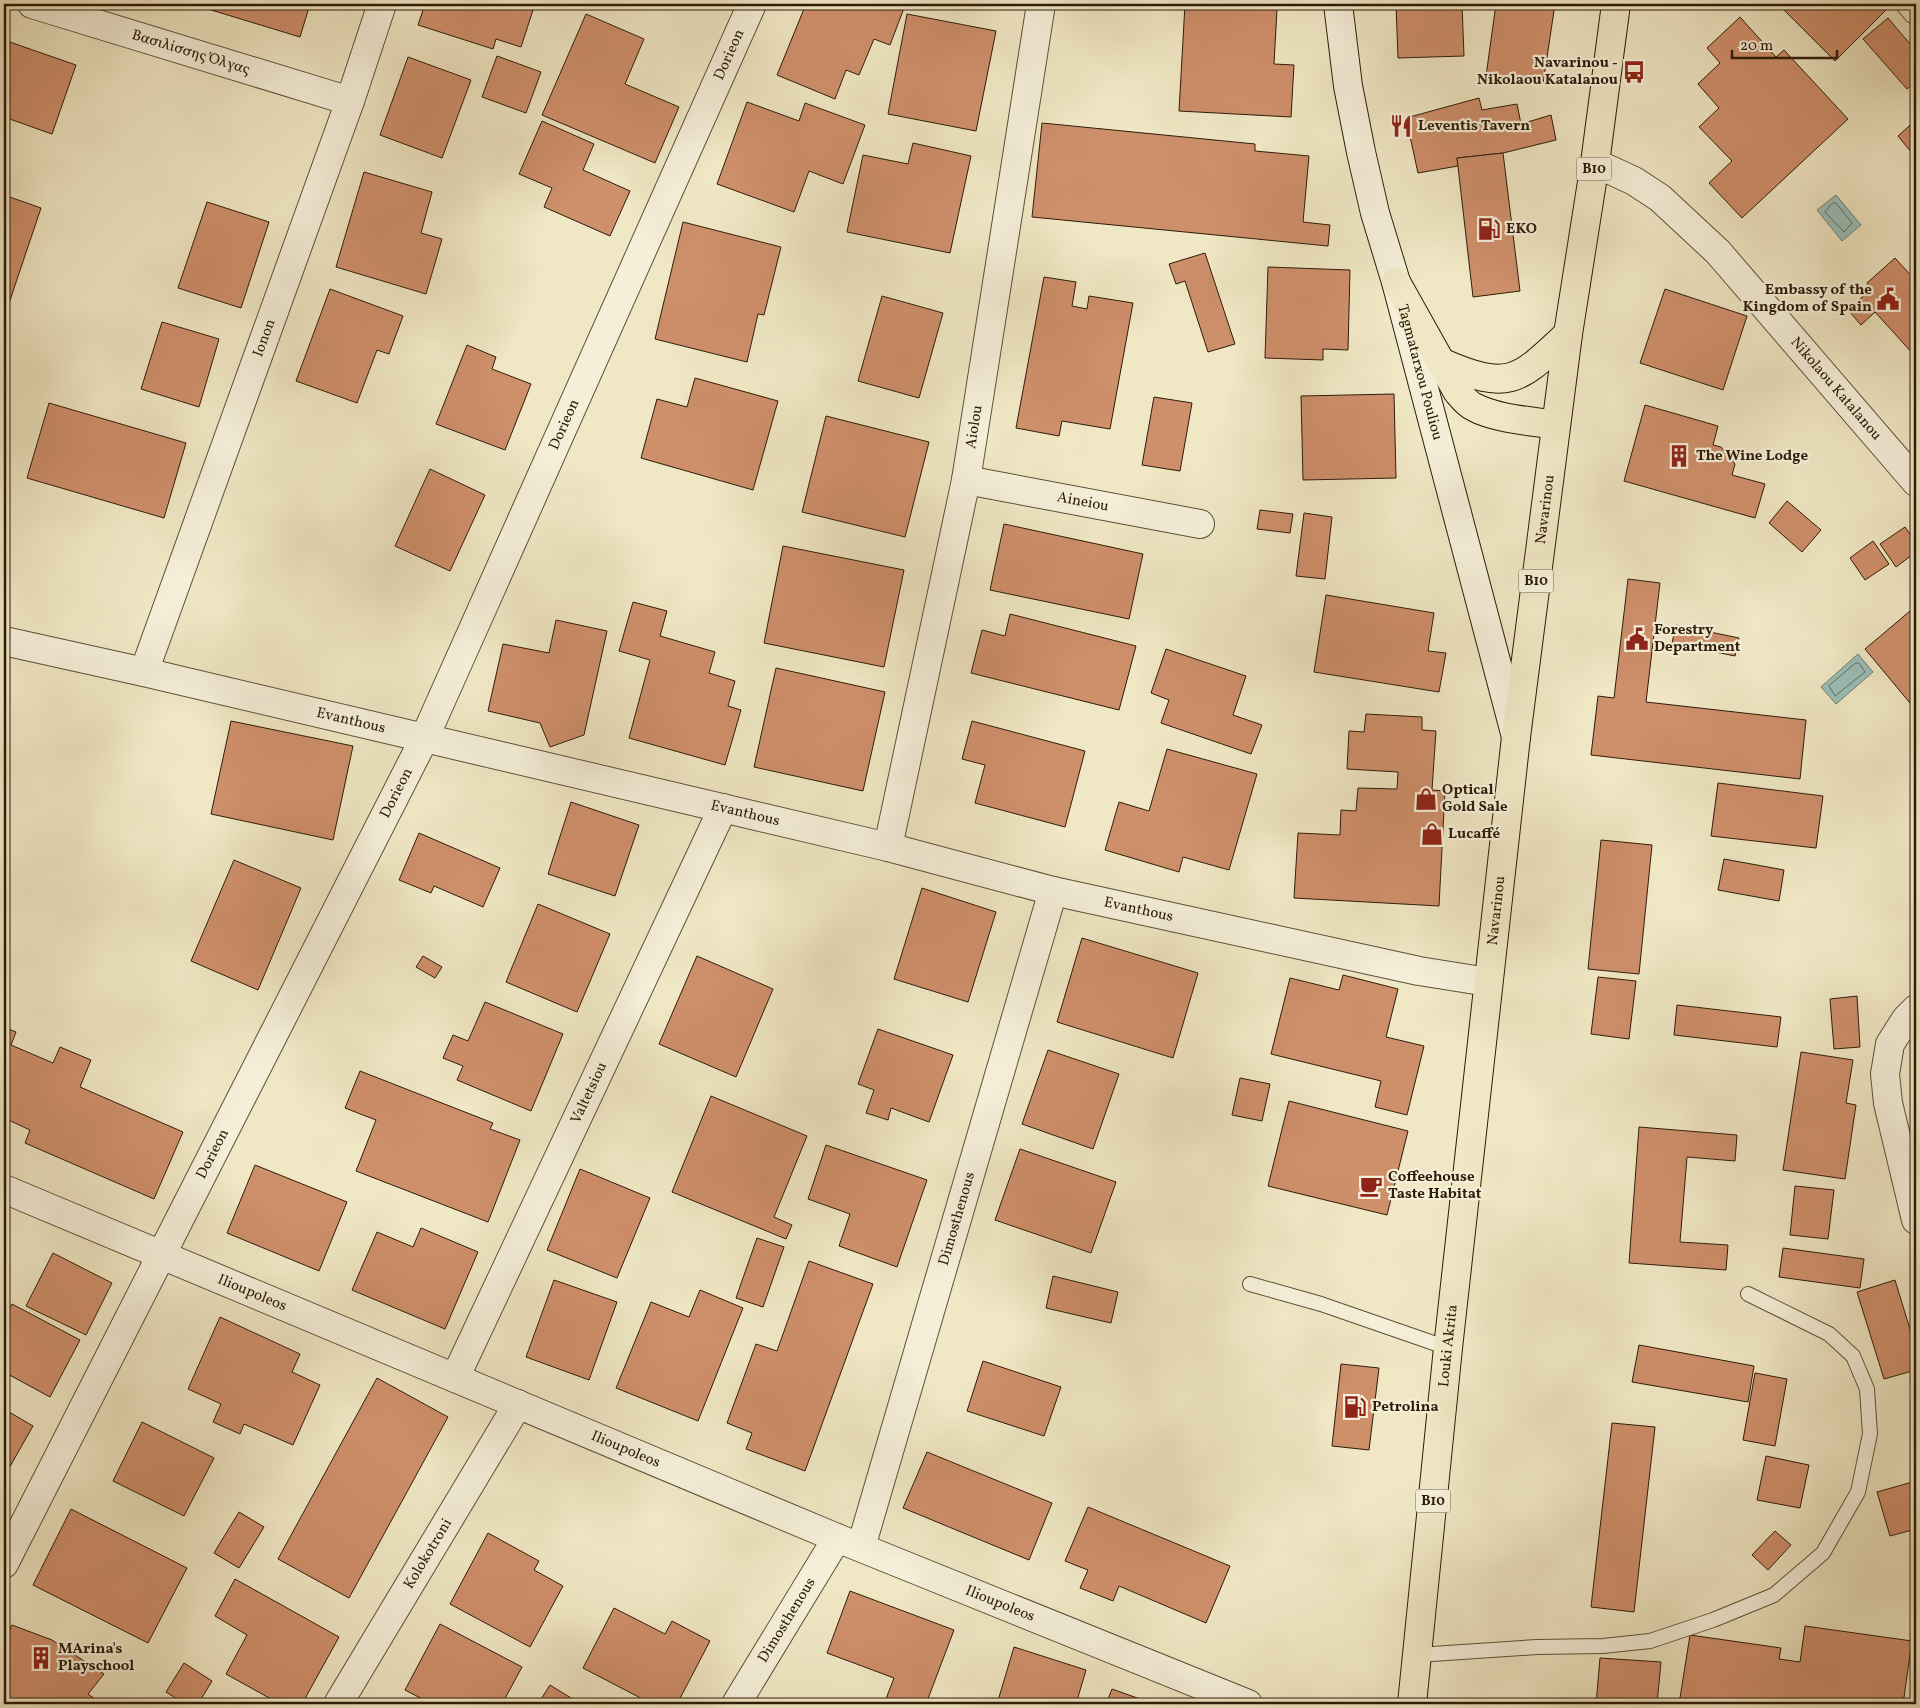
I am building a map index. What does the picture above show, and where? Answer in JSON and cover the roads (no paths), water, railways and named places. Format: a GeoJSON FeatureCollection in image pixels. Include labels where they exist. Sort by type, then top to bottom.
{"type":"FeatureCollection","features":[{"type":"Feature","properties":{"kind":"main road","name":"Navarinou"},"geometry":{"type":"LineString","coordinates":[[1486,1017],[1488,982],[1516,737],[1556,425],[1568,334],[1595,163],[1616,4]]}},
{"type":"Feature","properties":{"kind":"main road"},"geometry":{"type":"LineString","coordinates":[[1396,282],[1457,391],[1475,408],[1491,413],[1556,425]]}},
{"type":"Feature","properties":{"kind":"main road"},"geometry":{"type":"LineString","coordinates":[[1443,363],[1479,377],[1496,380],[1514,377],[1532,368],[1568,334]]}},
{"type":"Feature","properties":{"kind":"main road","name":"Louki Akrita"},"geometry":{"type":"LineString","coordinates":[[1412,1704],[1448,1348],[1486,1017]]}},
{"type":"Feature","properties":{"kind":"street","name":"Βασιλίσσης Όλγας"},"geometry":{"type":"LineString","coordinates":[[32,4],[350,101]]}},
{"type":"Feature","properties":{"kind":"street","name":"Ionon"},"geometry":{"type":"LineString","coordinates":[[144,672],[350,101],[382,4]]}},
{"type":"Feature","properties":{"kind":"street","name":"Dorieon"},"geometry":{"type":"LineString","coordinates":[[4,1564],[163,1255],[424,739],[752,4]]}},
{"type":"Feature","properties":{"kind":"street","name":"Aiolou"},"geometry":{"type":"LineString","coordinates":[[888,847],[966,480],[1041,4]]}},
{"type":"Feature","properties":{"kind":"street","name":"Tagmatarxou Pouliou"},"geometry":{"type":"LineString","coordinates":[[1338,4],[1348,86],[1375,213],[1396,282],[1516,737]]}},
{"type":"Feature","properties":{"kind":"street"},"geometry":{"type":"LineString","coordinates":[[1910,4],[1916,10]]}},
{"type":"Feature","properties":{"kind":"street","name":"Nikolaou Katalanou"},"geometry":{"type":"LineString","coordinates":[[1595,163],[1634,181],[1660,198],[1718,252],[1916,482]]}},
{"type":"Feature","properties":{"kind":"street","name":"Aineiou"},"geometry":{"type":"LineString","coordinates":[[966,480],[1200,524]]}},
{"type":"Feature","properties":{"kind":"street","name":"Evanthous"},"geometry":{"type":"LineString","coordinates":[[4,641],[144,672],[888,847],[1053,891],[1419,971],[1488,982]]}},
{"type":"Feature","properties":{"kind":"street","name":"Valtetsiou"},"geometry":{"type":"LineString","coordinates":[[455,1378],[723,808]]}},
{"type":"Feature","properties":{"kind":"street","name":"Dimosthenous"},"geometry":{"type":"LineString","coordinates":[[736,1704],[849,1542],[1053,891]]}},
{"type":"Feature","properties":{"kind":"street"},"geometry":{"type":"LineString","coordinates":[[1916,1010],[1906,1019],[1890,1044],[1884,1074],[1888,1103],[1916,1220]]}},
{"type":"Feature","properties":{"kind":"street","name":"Ilioupoleos"},"geometry":{"type":"LineString","coordinates":[[4,1189],[849,1542],[1248,1704]]}},
{"type":"Feature","properties":{"kind":"street","name":"Kolokotroni"},"geometry":{"type":"LineString","coordinates":[[338,1704],[518,1404]]}},
{"type":"Feature","properties":{"kind":"lane"},"geometry":{"type":"LineString","coordinates":[[1250,1284],[1321,1304],[1448,1348]]}},
{"type":"Feature","properties":{"kind":"lane"},"geometry":{"type":"LineString","coordinates":[[1417,1655],[1536,1647],[1603,1646],[1650,1641],[1713,1620],[1774,1594],[1823,1553],[1858,1492],[1870,1434],[1867,1389],[1853,1356],[1829,1334],[1748,1294]]}},
{"type":"Feature","properties":{"kind":"water"},"geometry":{"type":"Polygon","coordinates":[[[1836,195],[1861,225],[1842,241],[1817,210],[1836,195]]]}},
{"type":"Feature","properties":{"kind":"water"},"geometry":{"type":"Polygon","coordinates":[[[1858,654],[1873,672],[1836,704],[1821,687],[1858,654]]]}},
{"type":"Feature","properties":{"kind":"place","name":"Navarinou - Nikolaou Katalanou"},"geometry":{"type":"Point","coordinates":[1634,72]}},
{"type":"Feature","properties":{"kind":"place","name":"Leventis Tavern"},"geometry":{"type":"Point","coordinates":[1401,126]}},
{"type":"Feature","properties":{"kind":"place","name":"EKO"},"geometry":{"type":"Point","coordinates":[1489,229]}},
{"type":"Feature","properties":{"kind":"place","name":"Embassy of the Kingdom of Spain"},"geometry":{"type":"Point","coordinates":[1888,299]}},
{"type":"Feature","properties":{"kind":"place","name":"The Wine Lodge"},"geometry":{"type":"Point","coordinates":[1679,456]}},
{"type":"Feature","properties":{"kind":"place","name":"Forestry Department"},"geometry":{"type":"Point","coordinates":[1637,639]}},
{"type":"Feature","properties":{"kind":"place","name":"Optical Gold Sale"},"geometry":{"type":"Point","coordinates":[1426,799]}},
{"type":"Feature","properties":{"kind":"place","name":"Lucaffé"},"geometry":{"type":"Point","coordinates":[1432,834]}},
{"type":"Feature","properties":{"kind":"place","name":"Coffeehouse Taste Habitat"},"geometry":{"type":"Point","coordinates":[1371,1186]}},
{"type":"Feature","properties":{"kind":"place","name":"Petrolina"},"geometry":{"type":"Point","coordinates":[1355,1407]}},
{"type":"Feature","properties":{"kind":"place","name":"MArina's Playschool"},"geometry":{"type":"Point","coordinates":[41,1658]}}]}
